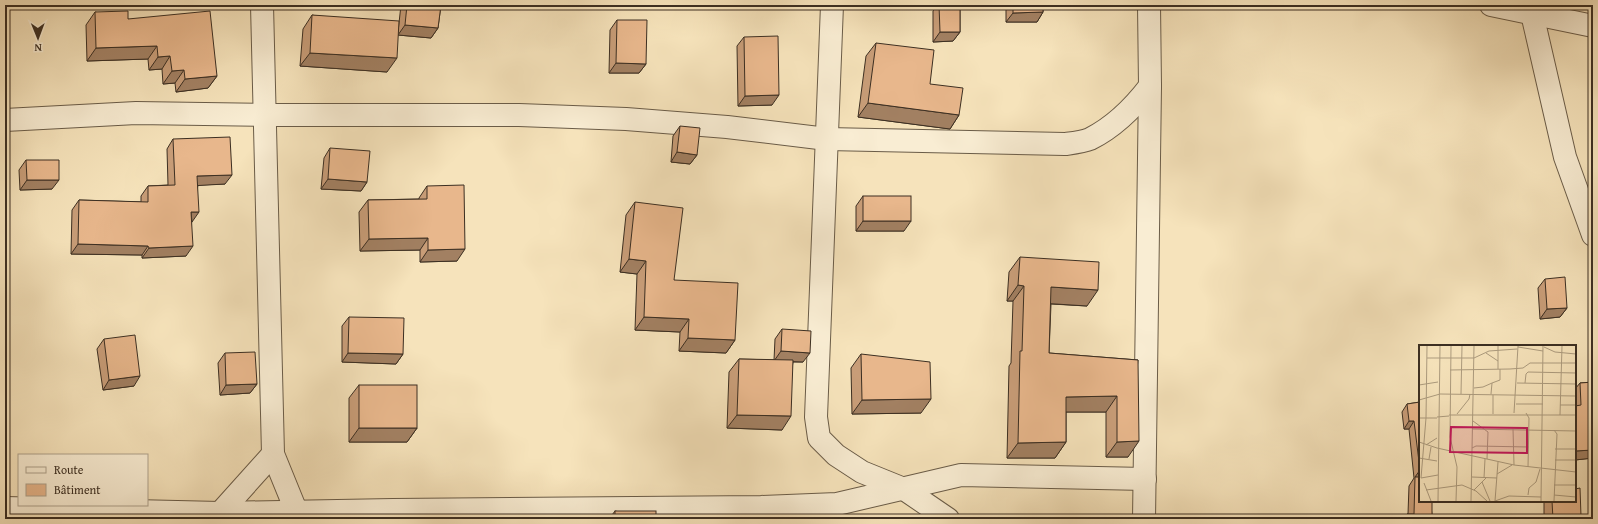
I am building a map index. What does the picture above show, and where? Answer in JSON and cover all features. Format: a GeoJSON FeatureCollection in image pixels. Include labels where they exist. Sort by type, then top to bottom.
{"type":"FeatureCollection","features":[{"type":"Feature","properties":{"kind":"street"},"geometry":{"type":"LineString","coordinates":[[262,5],[266,115],[273,454],[297,513]]}},
{"type":"Feature","properties":{"kind":"street"},"geometry":{"type":"LineString","coordinates":[[832,5],[816,417],[819,438],[836,455],[862,472],[904,489],[948,519]]}},
{"type":"Feature","properties":{"kind":"street"},"geometry":{"type":"LineString","coordinates":[[1144,519],[1150,86],[1149,5]]}},
{"type":"Feature","properties":{"kind":"street"},"geometry":{"type":"LineString","coordinates":[[1491,5],[1530,9],[1593,26]]}},
{"type":"Feature","properties":{"kind":"street"},"geometry":{"type":"LineString","coordinates":[[1530,9],[1565,157],[1593,235]]}},
{"type":"Feature","properties":{"kind":"street"},"geometry":{"type":"LineString","coordinates":[[5,120],[136,113],[266,115],[519,115],[626,119],[726,127],[827,139],[1066,144],[1089,140],[1112,125],[1133,108],[1150,86]]}},
{"type":"Feature","properties":{"kind":"street"},"geometry":{"type":"LineString","coordinates":[[220,513],[273,454]]}},
{"type":"Feature","properties":{"kind":"street"},"geometry":{"type":"LineString","coordinates":[[5,508],[24,514],[297,513],[393,510],[761,507],[837,504],[961,475],[1144,479]]}},
{"type":"Feature","properties":{"kind":"building"},"geometry":{"type":"Polygon","coordinates":[[[407,5],[441,5],[438,28],[405,25],[407,5]]]}},
{"type":"Feature","properties":{"kind":"building"},"geometry":{"type":"Polygon","coordinates":[[[939,5],[960,5],[960,32],[940,32],[939,5]]]}},
{"type":"Feature","properties":{"kind":"building"},"geometry":{"type":"Polygon","coordinates":[[[1013,5],[1043,5],[1043,12],[1013,13],[1013,5]]]}},
{"type":"Feature","properties":{"kind":"building"},"geometry":{"type":"Polygon","coordinates":[[[128,11],[128,19],[210,11],[217,76],[185,79],[184,70],[172,71],[170,56],[158,57],[157,46],[96,48],[95,12],[128,11]]]}},
{"type":"Feature","properties":{"kind":"building"},"geometry":{"type":"Polygon","coordinates":[[[312,15],[399,21],[397,58],[310,53],[312,15]]]}},
{"type":"Feature","properties":{"kind":"building"},"geometry":{"type":"Polygon","coordinates":[[[617,20],[647,20],[646,64],[616,63],[617,20]]]}},
{"type":"Feature","properties":{"kind":"building"},"geometry":{"type":"Polygon","coordinates":[[[778,36],[779,95],[745,96],[744,37],[778,36]]]}},
{"type":"Feature","properties":{"kind":"building"},"geometry":{"type":"Polygon","coordinates":[[[876,43],[934,50],[930,84],[963,88],[959,115],[868,103],[876,43]]]}},
{"type":"Feature","properties":{"kind":"building"},"geometry":{"type":"Polygon","coordinates":[[[680,126],[700,128],[697,155],[677,152],[680,126]]]}},
{"type":"Feature","properties":{"kind":"building"},"geometry":{"type":"Polygon","coordinates":[[[230,137],[232,175],[197,176],[199,212],[191,212],[193,246],[149,248],[148,246],[78,244],[79,200],[148,202],[148,186],[175,185],[173,139],[230,137]]]}},
{"type":"Feature","properties":{"kind":"building"},"geometry":{"type":"Polygon","coordinates":[[[330,148],[370,151],[367,182],[328,179],[330,148]]]}},
{"type":"Feature","properties":{"kind":"building"},"geometry":{"type":"Polygon","coordinates":[[[26,160],[59,160],[59,180],[27,180],[26,160]]]}},
{"type":"Feature","properties":{"kind":"building"},"geometry":{"type":"Polygon","coordinates":[[[464,185],[465,249],[428,250],[428,238],[369,239],[368,200],[427,199],[427,186],[464,185]]]}},
{"type":"Feature","properties":{"kind":"building"},"geometry":{"type":"Polygon","coordinates":[[[863,196],[911,196],[911,221],[863,221],[863,196]]]}},
{"type":"Feature","properties":{"kind":"building"},"geometry":{"type":"Polygon","coordinates":[[[635,202],[683,208],[674,280],[738,283],[735,340],[688,338],[689,319],[644,317],[646,261],[629,259],[635,202]]]}},
{"type":"Feature","properties":{"kind":"building"},"geometry":{"type":"Polygon","coordinates":[[[1020,257],[1099,262],[1098,290],[1051,287],[1049,353],[1138,360],[1139,441],[1117,442],[1117,396],[1066,397],[1066,442],[1018,443],[1020,351],[1022,351],[1024,286],[1018,285],[1020,257]]]}},
{"type":"Feature","properties":{"kind":"building"},"geometry":{"type":"Polygon","coordinates":[[[1565,277],[1567,308],[1547,309],[1545,279],[1565,277]]]}},
{"type":"Feature","properties":{"kind":"building"},"geometry":{"type":"Polygon","coordinates":[[[349,317],[404,318],[403,354],[348,353],[349,317]]]}},
{"type":"Feature","properties":{"kind":"building"},"geometry":{"type":"Polygon","coordinates":[[[782,329],[811,331],[810,353],[781,351],[782,329]]]}},
{"type":"Feature","properties":{"kind":"building"},"geometry":{"type":"Polygon","coordinates":[[[135,335],[140,376],[109,380],[104,339],[135,335]]]}},
{"type":"Feature","properties":{"kind":"building"},"geometry":{"type":"Polygon","coordinates":[[[255,352],[257,384],[226,385],[225,353],[255,352]]]}},
{"type":"Feature","properties":{"kind":"building"},"geometry":{"type":"Polygon","coordinates":[[[861,354],[930,362],[931,399],[862,400],[861,354]]]}},
{"type":"Feature","properties":{"kind":"building"},"geometry":{"type":"Polygon","coordinates":[[[739,359],[793,360],[791,416],[737,415],[739,359]]]}},
{"type":"Feature","properties":{"kind":"building"},"geometry":{"type":"Polygon","coordinates":[[[1593,382],[1593,450],[1576,451],[1576,406],[1581,405],[1580,383],[1593,382]]]}},
{"type":"Feature","properties":{"kind":"building"},"geometry":{"type":"Polygon","coordinates":[[[359,385],[417,385],[417,428],[359,428],[359,385]]]}},
{"type":"Feature","properties":{"kind":"building"},"geometry":{"type":"Polygon","coordinates":[[[1419,402],[1419,462],[1414,421],[1409,421],[1407,404],[1419,402]]]}},
{"type":"Feature","properties":{"kind":"building"},"geometry":{"type":"Polygon","coordinates":[[[1415,477],[1419,477],[1419,502],[1432,502],[1432,515],[1476,516],[1476,519],[1407,519],[1407,514],[1414,514],[1415,477]]]}},
{"type":"Feature","properties":{"kind":"building"},"geometry":{"type":"Polygon","coordinates":[[[1580,488],[1581,516],[1593,516],[1593,519],[1553,519],[1552,502],[1576,502],[1576,489],[1580,488]]]}},
{"type":"Feature","properties":{"kind":"building"},"geometry":{"type":"Polygon","coordinates":[[[615,511],[656,511],[656,519],[615,519],[615,511]]]}}]}
